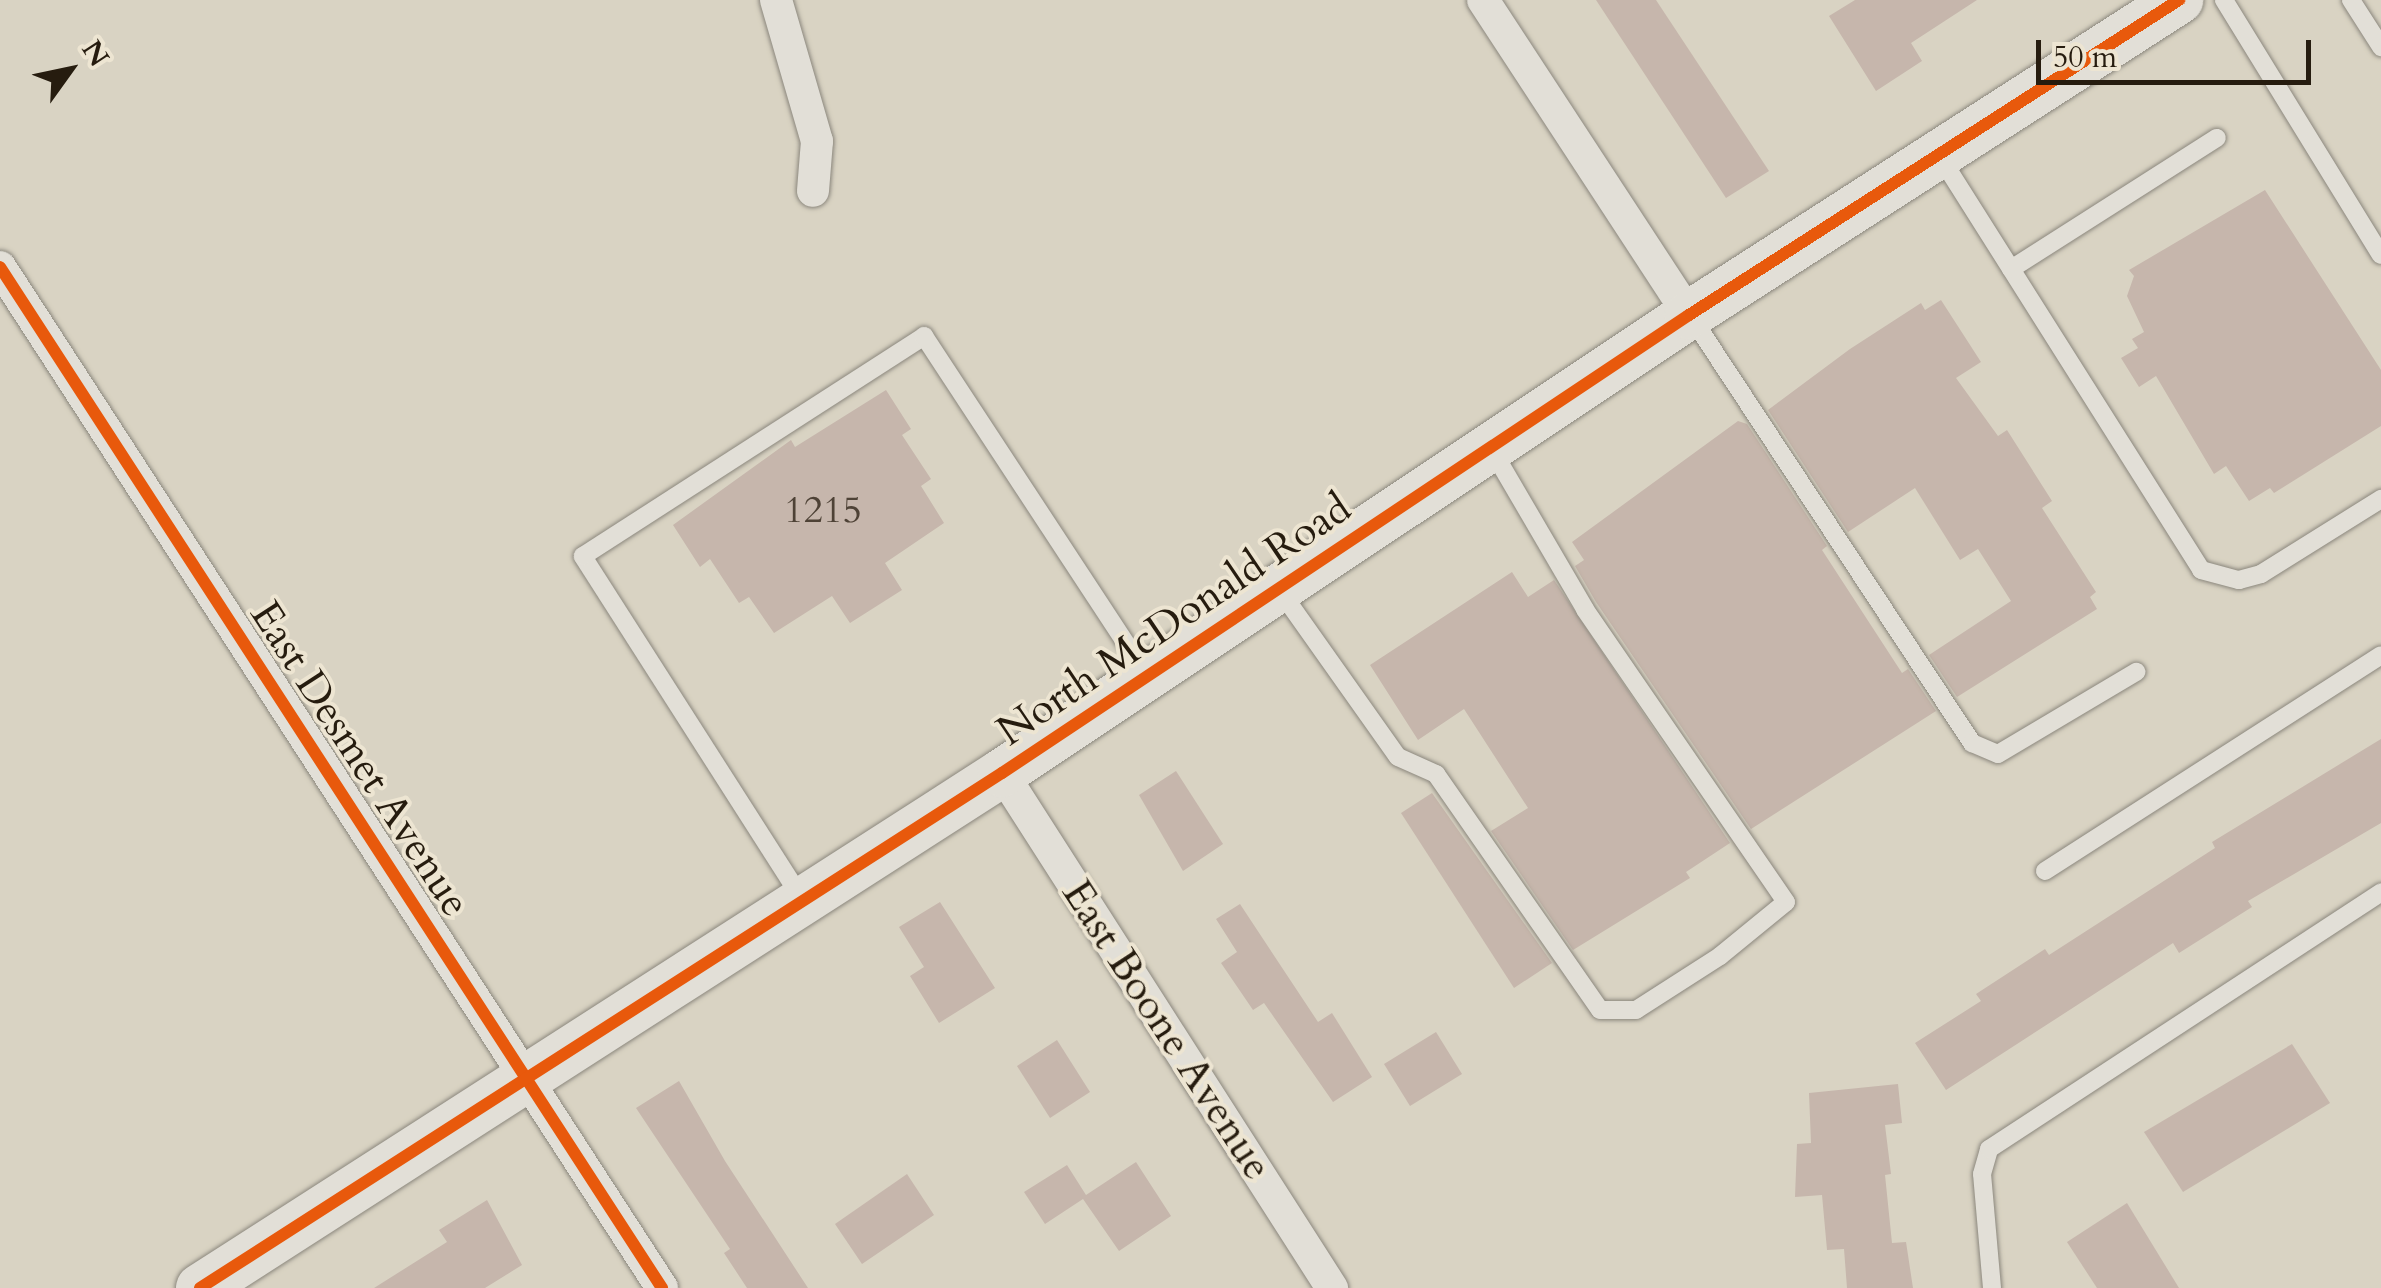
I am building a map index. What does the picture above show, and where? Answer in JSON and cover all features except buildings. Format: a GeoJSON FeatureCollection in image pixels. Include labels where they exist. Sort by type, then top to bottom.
{"type":"FeatureCollection","features":[{"type":"Feature","properties":{"kind":"street"},"geometry":{"type":"LineString","coordinates":[[776,0],[817,141],[813,191]]}},
{"type":"Feature","properties":{"kind":"street"},"geometry":{"type":"LineString","coordinates":[[1483,0],[1690,315]]}},
{"type":"Feature","properties":{"kind":"street","name":"North McDonald Road"},"geometry":{"type":"LineString","coordinates":[[200,1288],[526,1074],[1002,772],[1690,315],[1939,155],[2156,6]]}},
{"type":"Feature","properties":{"kind":"street","name":"East Desmet Avenue"},"geometry":{"type":"LineString","coordinates":[[0,267],[662,1288]]}},
{"type":"Feature","properties":{"kind":"street","name":"East Boone Avenue"},"geometry":{"type":"LineString","coordinates":[[1002,772],[1332,1288]]}},
{"type":"Feature","properties":{"kind":"lane"},"geometry":{"type":"LineString","coordinates":[[2224,0],[2381,255]]}},
{"type":"Feature","properties":{"kind":"lane"},"geometry":{"type":"LineString","coordinates":[[2350,0],[2381,47]]}},
{"type":"Feature","properties":{"kind":"lane"},"geometry":{"type":"LineString","coordinates":[[2011,269],[2217,138]]}},
{"type":"Feature","properties":{"kind":"lane"},"geometry":{"type":"LineString","coordinates":[[1939,155],[2201,570],[2239,580],[2261,574],[2381,498]]}},
{"type":"Feature","properties":{"kind":"lane"},"geometry":{"type":"LineString","coordinates":[[1690,315],[1972,743],[1998,754],[2136,672]]}},
{"type":"Feature","properties":{"kind":"lane"},"geometry":{"type":"LineString","coordinates":[[802,899],[583,556],[924,336],[1148,676]]}},
{"type":"Feature","properties":{"kind":"lane"},"geometry":{"type":"LineString","coordinates":[[1278,589],[1398,757],[1436,774],[1600,1010],[1636,1010],[1720,956],[1786,902],[1584,609],[1490,448]]}},
{"type":"Feature","properties":{"kind":"lane"},"geometry":{"type":"LineString","coordinates":[[2045,872],[2381,655]]}},
{"type":"Feature","properties":{"kind":"lane"},"geometry":{"type":"LineString","coordinates":[[1992,1288],[1982,1174],[1989,1149],[2381,892]]}},
{"type":"Feature","properties":{"kind":"cycle path"},"geometry":{"type":"LineString","coordinates":[[200,1288],[1002,773],[1689,315],[2179,0]]}},
{"type":"Feature","properties":{"kind":"cycle path"},"geometry":{"type":"LineString","coordinates":[[0,267],[662,1288]]}}]}
